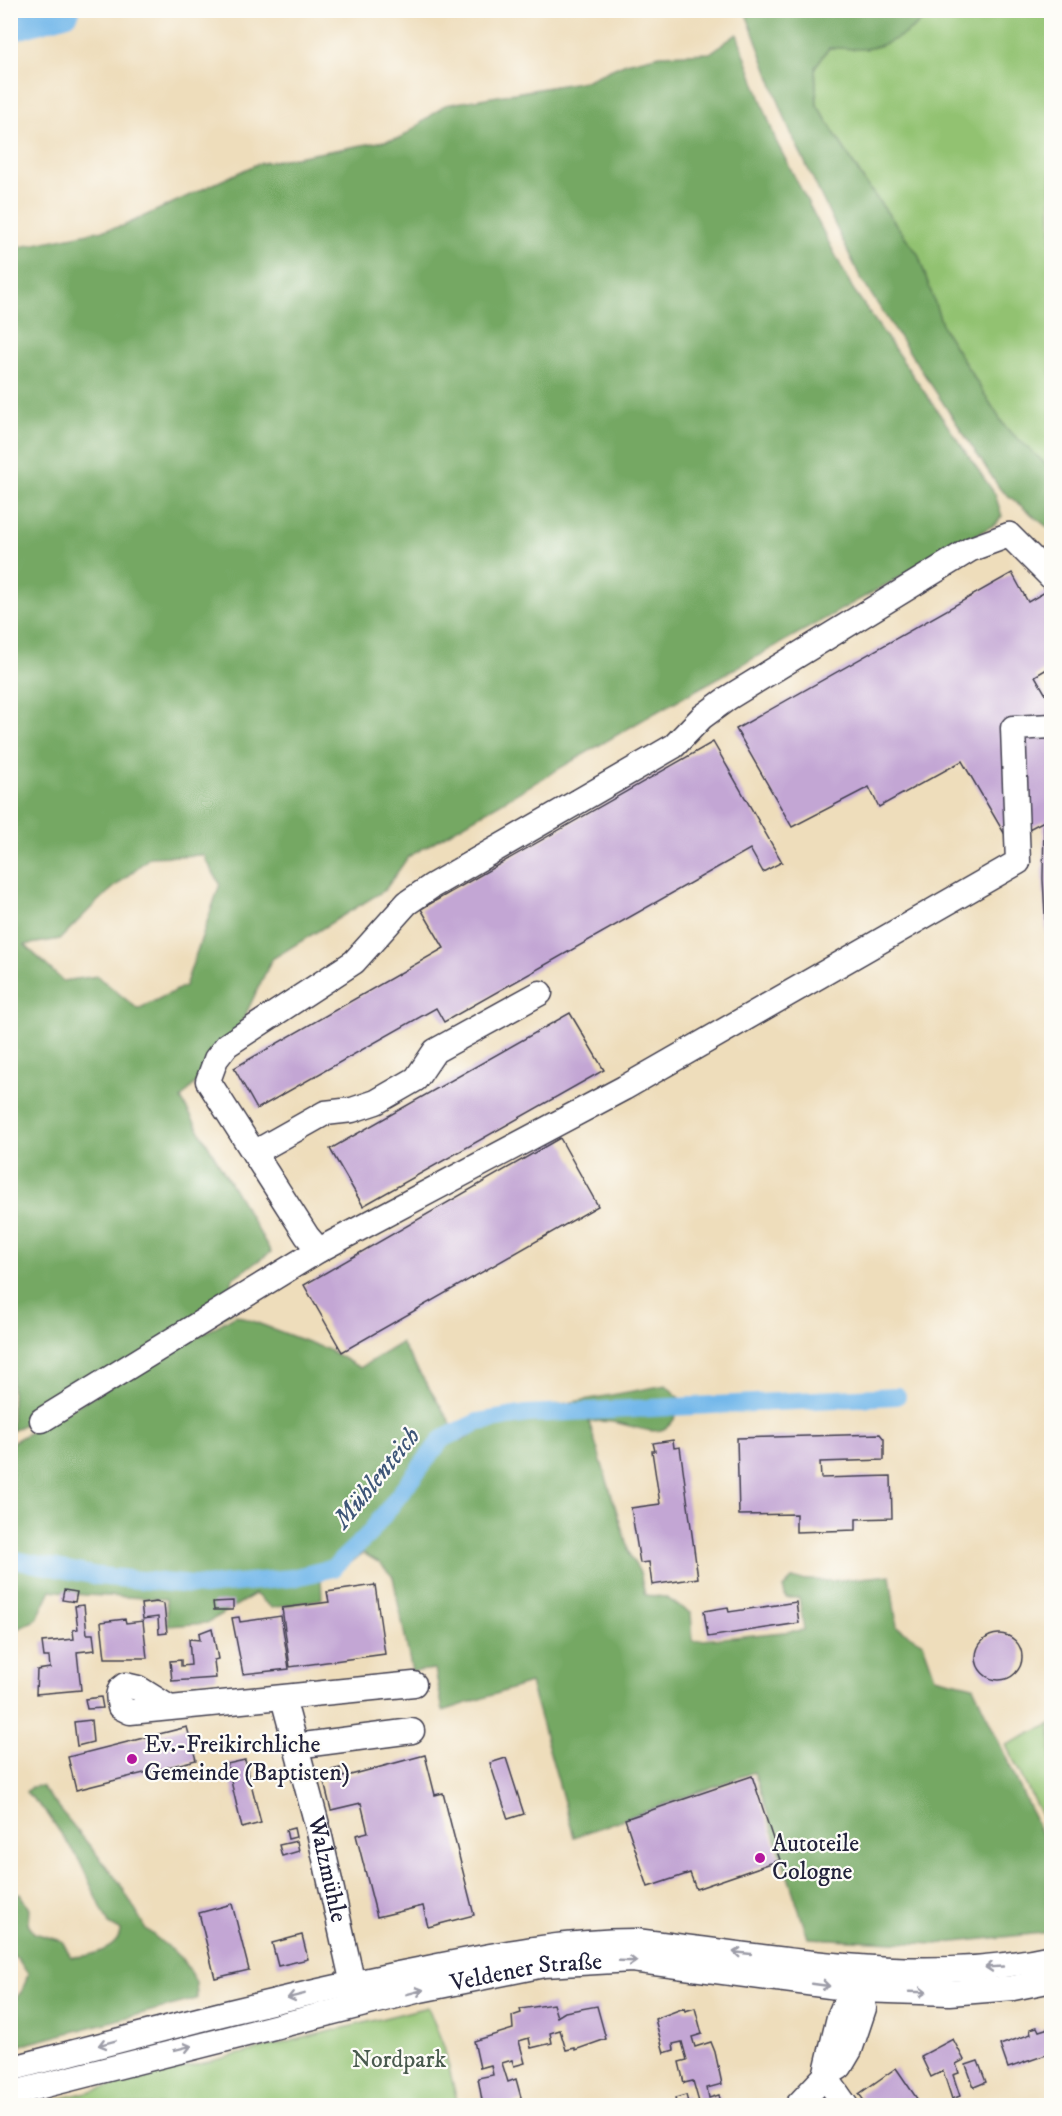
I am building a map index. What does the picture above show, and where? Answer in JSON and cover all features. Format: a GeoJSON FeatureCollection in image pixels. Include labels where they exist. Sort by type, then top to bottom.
{"type":"FeatureCollection","features":[{"type":"Feature","properties":{"kind":"street"},"geometry":{"type":"LineString","coordinates":[[319,1250],[307,1236],[208,1081],[216,1059],[227,1045],[354,962],[408,903],[432,886],[674,747],[702,717],[728,698],[971,549],[1010,535],[1052,578]]}},
{"type":"Feature","properties":{"kind":"street"},"geometry":{"type":"LineString","coordinates":[[42,1420],[319,1250],[624,1088],[1018,862],[1013,728],[1052,726]]}},
{"type":"Feature","properties":{"kind":"street"},"geometry":{"type":"LineString","coordinates":[[254,1153],[325,1113],[352,1110],[376,1102],[416,1079],[435,1051],[540,993]]}},
{"type":"Feature","properties":{"kind":"street"},"geometry":{"type":"LineString","coordinates":[[170,1708],[414,1684]]}},
{"type":"Feature","properties":{"kind":"street","name":"Walzmühle"},"geometry":{"type":"LineString","coordinates":[[283,1698],[358,2006]]}},
{"type":"Feature","properties":{"kind":"street"},"geometry":{"type":"LineString","coordinates":[[296,1746],[412,1731]]}},
{"type":"Feature","properties":{"kind":"street","name":"Veldener Straße"},"geometry":{"type":"LineString","coordinates":[[10,2069],[353,1982],[540,1946],[597,1941],[635,1941],[949,1993],[1013,1988],[1052,1980]]}},
{"type":"Feature","properties":{"kind":"street","name":"Veldener Straße"},"geometry":{"type":"LineString","coordinates":[[10,2094],[358,2006],[521,1969],[597,1960],[632,1960],[861,1979],[948,1969],[1011,1966],[1052,1957]]}},
{"type":"Feature","properties":{"kind":"street"},"geometry":{"type":"LineString","coordinates":[[797,2106],[825,2076],[839,2017],[845,2003],[861,1979]]}},
{"type":"Feature","properties":{"kind":"street"},"geometry":{"type":"LineString","coordinates":[[825,2076],[846,2106]]}},
{"type":"Feature","properties":{"kind":"green space"},"geometry":{"type":"Polygon","coordinates":[[[745,11],[929,11],[912,29],[879,46],[866,49],[829,48],[815,67],[817,105],[866,184],[918,254],[944,330],[1005,427],[1051,469],[1051,530],[1000,489],[861,279],[789,129],[745,11]]]}},
{"type":"Feature","properties":{"kind":"green space"},"geometry":{"type":"Polygon","coordinates":[[[929,11],[1051,11],[1051,469],[1005,427],[944,330],[918,254],[866,184],[817,105],[815,67],[829,48],[844,47],[925,19],[929,11]]]}},
{"type":"Feature","properties":{"kind":"green space"},"geometry":{"type":"Polygon","coordinates":[[[737,34],[776,141],[853,289],[995,494],[1002,516],[996,524],[651,715],[408,857],[385,890],[272,959],[233,1041],[181,1099],[271,1252],[233,1278],[228,1303],[232,1312],[12,1431],[10,249],[123,226],[257,164],[401,138],[445,105],[585,81],[626,63],[660,55],[710,53],[737,34]],[[203,855],[150,857],[98,901],[60,939],[25,945],[63,981],[97,976],[138,1009],[185,986],[220,884],[203,855]]]}},
{"type":"Feature","properties":{"kind":"green space"},"geometry":{"type":"Polygon","coordinates":[[[236,1315],[329,1350],[360,1368],[401,1343],[462,1441],[481,1428],[499,1411],[562,1404],[666,1385],[682,1401],[677,1415],[664,1429],[657,1431],[615,1422],[589,1422],[631,1558],[640,1572],[645,1595],[665,1597],[691,1613],[693,1641],[804,1630],[799,1598],[786,1598],[783,1588],[792,1579],[831,1581],[890,1575],[897,1627],[923,1643],[935,1677],[973,1686],[1051,1855],[1051,1932],[935,1944],[808,1938],[754,1772],[574,1837],[530,1683],[443,1711],[435,1669],[412,1672],[393,1577],[380,1563],[363,1553],[338,1573],[321,1578],[322,1599],[272,1608],[255,1594],[207,1623],[168,1626],[166,1599],[85,1595],[51,1590],[37,1619],[11,1633],[11,1443],[236,1315]]]}},
{"type":"Feature","properties":{"kind":"green space"},"geometry":{"type":"Polygon","coordinates":[[[1051,1724],[1051,1823],[1046,1825],[1006,1745],[1051,1724]]]}},
{"type":"Feature","properties":{"kind":"green space"},"geometry":{"type":"Polygon","coordinates":[[[41,1786],[119,1882],[146,1929],[182,1959],[196,1982],[197,1999],[11,2048],[11,2020],[16,2019],[11,2004],[22,1991],[28,1974],[18,1959],[11,1954],[11,1897],[20,1894],[29,1909],[28,1923],[34,1933],[62,1941],[71,1957],[102,1951],[115,1943],[120,1930],[109,1924],[79,1860],[47,1813],[26,1792],[31,1787],[41,1786]]]}},
{"type":"Feature","properties":{"kind":"green space","name":"Nordpark"},"geometry":{"type":"Polygon","coordinates":[[[428,2007],[444,2047],[458,2105],[35,2105],[428,2007]]]}},
{"type":"Feature","properties":{"kind":"building"},"geometry":{"type":"Polygon","coordinates":[[[1012,573],[1028,602],[1052,588],[1052,666],[1035,676],[1052,705],[1052,1041],[1043,879],[1044,821],[1008,840],[962,761],[879,807],[869,787],[792,827],[736,729],[1012,573]]]}},
{"type":"Feature","properties":{"kind":"building"},"geometry":{"type":"Polygon","coordinates":[[[713,742],[782,862],[763,872],[750,849],[444,1022],[436,1008],[257,1109],[234,1068],[444,948],[421,909],[713,742]]]}},
{"type":"Feature","properties":{"kind":"building"},"geometry":{"type":"Polygon","coordinates":[[[570,1013],[604,1070],[363,1206],[330,1149],[570,1013]]]}},
{"type":"Feature","properties":{"kind":"building"},"geometry":{"type":"Polygon","coordinates":[[[560,1138],[598,1206],[342,1352],[304,1285],[560,1138]]]}},
{"type":"Feature","properties":{"kind":"building"},"geometry":{"type":"Polygon","coordinates":[[[880,1434],[884,1439],[884,1460],[820,1462],[821,1478],[891,1476],[892,1518],[856,1519],[856,1530],[796,1532],[796,1514],[739,1515],[737,1438],[880,1434]]]}},
{"type":"Feature","properties":{"kind":"building"},"geometry":{"type":"Polygon","coordinates":[[[673,1440],[674,1448],[680,1447],[698,1578],[652,1585],[649,1562],[640,1563],[631,1508],[660,1504],[652,1451],[655,1451],[653,1443],[673,1440]]]}},
{"type":"Feature","properties":{"kind":"building"},"geometry":{"type":"Polygon","coordinates":[[[375,1585],[385,1654],[290,1667],[282,1608],[329,1602],[327,1592],[375,1585]]]}},
{"type":"Feature","properties":{"kind":"building"},"geometry":{"type":"Polygon","coordinates":[[[64,1590],[77,1592],[75,1602],[62,1600],[64,1590]]]}},
{"type":"Feature","properties":{"kind":"building"},"geometry":{"type":"Polygon","coordinates":[[[233,1601],[233,1610],[214,1610],[213,1602],[233,1601]]]}},
{"type":"Feature","properties":{"kind":"building"},"geometry":{"type":"Polygon","coordinates":[[[156,1602],[164,1604],[167,1633],[159,1634],[158,1617],[143,1619],[141,1604],[156,1602]]]}},
{"type":"Feature","properties":{"kind":"building"},"geometry":{"type":"Polygon","coordinates":[[[796,1602],[799,1623],[708,1637],[704,1611],[728,1607],[729,1612],[796,1602]]]}},
{"type":"Feature","properties":{"kind":"building"},"geometry":{"type":"Polygon","coordinates":[[[84,1605],[87,1634],[93,1634],[95,1650],[77,1652],[81,1690],[36,1694],[37,1670],[50,1668],[49,1657],[44,1657],[42,1642],[74,1639],[73,1630],[78,1629],[75,1606],[84,1605]]]}},
{"type":"Feature","properties":{"kind":"building"},"geometry":{"type":"Polygon","coordinates":[[[281,1616],[289,1669],[243,1674],[232,1618],[239,1617],[240,1622],[281,1616]]]}},
{"type":"Feature","properties":{"kind":"building"},"geometry":{"type":"Polygon","coordinates":[[[125,1619],[126,1623],[143,1621],[147,1658],[105,1658],[101,1622],[125,1619]]]}},
{"type":"Feature","properties":{"kind":"building"},"geometry":{"type":"Polygon","coordinates":[[[212,1628],[218,1659],[214,1660],[216,1678],[172,1681],[170,1661],[181,1660],[181,1666],[191,1665],[189,1639],[200,1640],[199,1633],[212,1628]]]}},
{"type":"Feature","properties":{"kind":"building"},"geometry":{"type":"Polygon","coordinates":[[[999,1634],[1008,1635],[1016,1640],[1021,1648],[1021,1666],[1016,1674],[1008,1679],[999,1680],[990,1679],[982,1674],[977,1666],[976,1657],[977,1648],[982,1640],[990,1635],[999,1634]]]}},
{"type":"Feature","properties":{"kind":"building"},"geometry":{"type":"Polygon","coordinates":[[[101,1697],[103,1708],[87,1709],[85,1699],[101,1697]]]}},
{"type":"Feature","properties":{"kind":"building"},"geometry":{"type":"Polygon","coordinates":[[[91,1720],[93,1742],[77,1746],[74,1722],[91,1720]]]}},
{"type":"Feature","properties":{"kind":"building","name":"Ev.-Freikirchliche Gemeinde (Baptisten)"},"geometry":{"type":"Polygon","coordinates":[[[187,1727],[196,1760],[76,1790],[68,1757],[187,1727]]]}},
{"type":"Feature","properties":{"kind":"building"},"geometry":{"type":"Polygon","coordinates":[[[425,1755],[435,1795],[443,1793],[474,1915],[428,1927],[423,1906],[377,1917],[356,1835],[368,1832],[361,1803],[331,1810],[324,1782],[335,1779],[332,1770],[340,1768],[343,1777],[425,1755]]]}},
{"type":"Feature","properties":{"kind":"building"},"geometry":{"type":"Polygon","coordinates":[[[506,1758],[524,1814],[508,1819],[490,1763],[506,1758]]]}},
{"type":"Feature","properties":{"kind":"building"},"geometry":{"type":"Polygon","coordinates":[[[245,1760],[261,1823],[242,1828],[227,1764],[245,1760]]]}},
{"type":"Feature","properties":{"kind":"building"},"geometry":{"type":"Polygon","coordinates":[[[752,1776],[780,1860],[696,1889],[690,1873],[648,1887],[625,1819],[752,1776]]]}},
{"type":"Feature","properties":{"kind":"building"},"geometry":{"type":"Polygon","coordinates":[[[294,1828],[296,1837],[288,1839],[286,1830],[294,1828]]]}},
{"type":"Feature","properties":{"kind":"building"},"geometry":{"type":"Polygon","coordinates":[[[297,1841],[299,1851],[282,1856],[279,1845],[297,1841]]]}},
{"type":"Feature","properties":{"kind":"building"},"geometry":{"type":"Polygon","coordinates":[[[232,1904],[249,1970],[215,1978],[199,1913],[232,1904]]]}},
{"type":"Feature","properties":{"kind":"building"},"geometry":{"type":"Polygon","coordinates":[[[302,1935],[308,1959],[278,1966],[272,1943],[302,1935]]]}},
{"type":"Feature","properties":{"kind":"building"},"geometry":{"type":"Polygon","coordinates":[[[553,2004],[557,2017],[565,2012],[597,2006],[606,2039],[575,2050],[575,2048],[566,2050],[560,2030],[550,2033],[552,2043],[531,2048],[529,2038],[519,2041],[525,2063],[514,2066],[512,2060],[502,2063],[508,2082],[516,2079],[522,2101],[513,2103],[513,2106],[483,2106],[478,2078],[493,2075],[491,2065],[480,2068],[474,2041],[513,2029],[512,2016],[521,2013],[520,2009],[553,2004]]]}},
{"type":"Feature","properties":{"kind":"building"},"geometry":{"type":"Polygon","coordinates":[[[684,2008],[685,2011],[695,2008],[702,2034],[692,2037],[695,2047],[711,2042],[715,2052],[722,2084],[707,2088],[709,2098],[719,2095],[722,2106],[689,2106],[699,2102],[693,2081],[684,2083],[679,2062],[687,2060],[682,2042],[673,2044],[674,2050],[664,2053],[655,2019],[684,2008]]]}},
{"type":"Feature","properties":{"kind":"building"},"geometry":{"type":"Polygon","coordinates":[[[1037,2027],[1039,2031],[1052,2027],[1052,2053],[1008,2068],[1000,2045],[1031,2034],[1030,2029],[1037,2027]]]}},
{"type":"Feature","properties":{"kind":"building"},"geometry":{"type":"Polygon","coordinates":[[[953,2039],[964,2060],[956,2064],[959,2073],[953,2075],[960,2096],[952,2099],[943,2071],[931,2077],[921,2056],[953,2039]]]}},
{"type":"Feature","properties":{"kind":"building"},"geometry":{"type":"Polygon","coordinates":[[[978,2061],[986,2082],[974,2087],[966,2065],[978,2061]]]}},
{"type":"Feature","properties":{"kind":"building"},"geometry":{"type":"Polygon","coordinates":[[[896,2068],[922,2106],[908,2106],[905,2102],[901,2106],[868,2106],[859,2094],[896,2068]]]}},
{"type":"Feature","properties":{"kind":"building"},"geometry":{"type":"Polygon","coordinates":[[[686,2095],[689,2106],[677,2106],[675,2098],[686,2095]]]}},
{"type":"Feature","properties":{"kind":"waterway"},"geometry":{"type":"LineString","coordinates":[[10,26],[64,10]]}},
{"type":"Feature","properties":{"kind":"waterway","name":"Mühlenteich"},"geometry":{"type":"LineString","coordinates":[[10,1559],[98,1576],[204,1586],[292,1578],[333,1568],[369,1534],[442,1439],[478,1422],[527,1414],[897,1396]]}},
{"type":"Feature","properties":{"kind":"place","name":"Ev.-Freikirchliche Gemeinde (Baptisten)"},"geometry":{"type":"Point","coordinates":[132,1759]}},
{"type":"Feature","properties":{"kind":"place","name":"Autoteile Cologne"},"geometry":{"type":"Point","coordinates":[760,1858]}}]}
